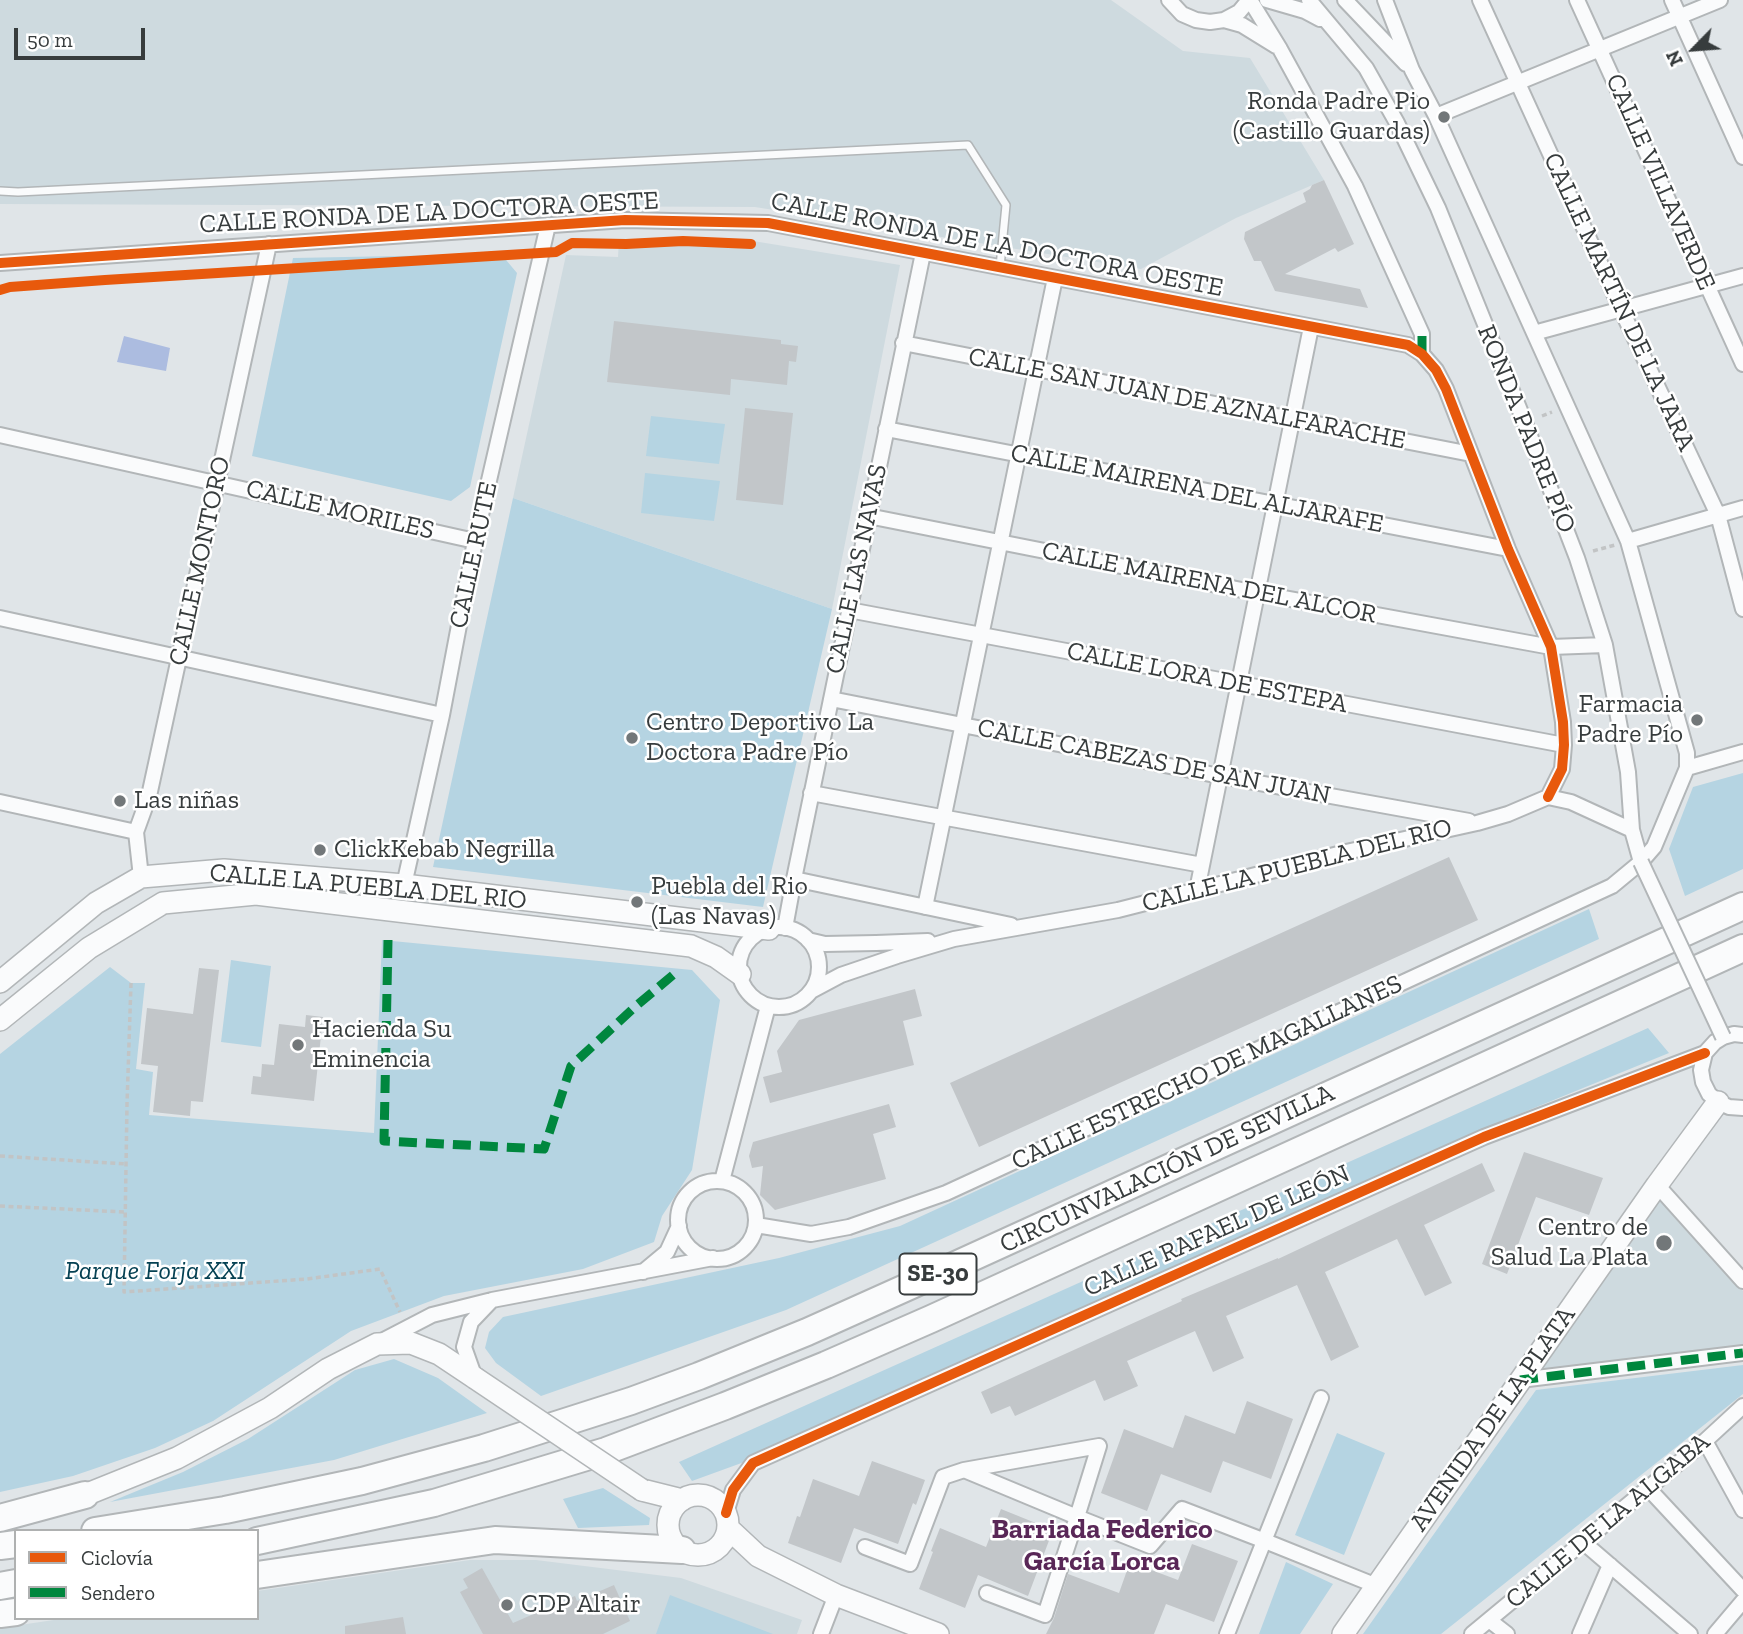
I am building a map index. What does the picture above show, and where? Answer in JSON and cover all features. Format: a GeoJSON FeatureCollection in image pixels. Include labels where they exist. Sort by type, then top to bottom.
{"type":"FeatureCollection","features":[{"type":"Feature","properties":{"kind":"highway","name":"CIRCUNVALACIÓN DE SEVILLA"},"geometry":{"type":"LineString","coordinates":[[107,1529],[225,1510],[362,1481],[484,1448],[631,1401],[699,1376],[914,1284],[1743,906]]}},
{"type":"Feature","properties":{"kind":"highway","name":"CIRCUNVALACIÓN DE SEVILLA"},"geometry":{"type":"LineString","coordinates":[[259,1541],[434,1503],[607,1451],[726,1406],[931,1319],[1743,948]]}},
{"type":"Feature","properties":{"kind":"highway"},"geometry":{"type":"LineString","coordinates":[[0,1518],[85,1495]]}},
{"type":"Feature","properties":{"kind":"highway"},"geometry":{"type":"LineString","coordinates":[[259,1575],[495,1540],[682,1550]]}},
{"type":"Feature","properties":{"kind":"street"},"geometry":{"type":"LineString","coordinates":[[1169,0],[1182,14],[1195,20],[1210,22],[1224,20],[1239,12],[1250,0],[1280,49],[1355,186],[1422,334],[1422,354],[1441,379],[1508,550],[1551,647],[1564,745],[1562,769],[1548,797],[1571,802],[1632,830]]}},
{"type":"Feature","properties":{"kind":"street","name":"RONDA PADRE PÍO"},"geometry":{"type":"LineString","coordinates":[[1267,0],[1305,11],[1331,25]]}},
{"type":"Feature","properties":{"kind":"street","name":"RONDA PADRE PÍO"},"geometry":{"type":"LineString","coordinates":[[1309,0],[1366,68],[1397,123],[1438,208],[1525,423],[1577,558],[1605,645],[1628,772],[1632,830],[1641,862],[1723,1037]]}},
{"type":"Feature","properties":{"kind":"street","name":"RONDA PADRE PÍO"},"geometry":{"type":"LineString","coordinates":[[1345,0],[1412,70]]}},
{"type":"Feature","properties":{"kind":"street","name":"RONDA PADRE PÍO"},"geometry":{"type":"LineString","coordinates":[[1385,0],[1412,70],[1436,116],[1628,541],[1687,753],[1687,768]]}},
{"type":"Feature","properties":{"kind":"street","name":"CALLE MARTÍN DE LA JARA"},"geometry":{"type":"LineString","coordinates":[[1480,0],[1718,515],[1743,609]]}},
{"type":"Feature","properties":{"kind":"street","name":"CALLE VILLAVERDE"},"geometry":{"type":"LineString","coordinates":[[1577,0],[1743,364]]}},
{"type":"Feature","properties":{"kind":"street"},"geometry":{"type":"LineString","coordinates":[[1672,0],[1743,157]]}},
{"type":"Feature","properties":{"kind":"street"},"geometry":{"type":"LineString","coordinates":[[1436,116],[1720,0]]}},
{"type":"Feature","properties":{"kind":"street"},"geometry":{"type":"LineString","coordinates":[[1224,20],[1242,25],[1280,49]]}},
{"type":"Feature","properties":{"kind":"street","name":"CALLE RONDA DE LA DOCTORA OESTE"},"geometry":{"type":"LineString","coordinates":[[0,263],[625,220],[768,223],[1408,345],[1422,354]]}},
{"type":"Feature","properties":{"kind":"street","name":"CALLE RUTE"},"geometry":{"type":"LineString","coordinates":[[404,885],[442,715],[475,541],[548,225]]}},
{"type":"Feature","properties":{"kind":"street","name":"CALLE MONTORO"},"geometry":{"type":"LineString","coordinates":[[141,877],[136,832],[149,796],[269,244]]}},
{"type":"Feature","properties":{"kind":"street","name":"CALLE LAS NAVAS"},"geometry":{"type":"LineString","coordinates":[[777,928],[793,879],[923,253]]}},
{"type":"Feature","properties":{"kind":"street"},"geometry":{"type":"LineString","coordinates":[[1534,333],[1743,276]]}},
{"type":"Feature","properties":{"kind":"street"},"geometry":{"type":"LineString","coordinates":[[925,907],[1055,278]]}},
{"type":"Feature","properties":{"kind":"street"},"geometry":{"type":"LineString","coordinates":[[1197,890],[1311,327]]}},
{"type":"Feature","properties":{"kind":"street","name":"CALLE SAN JUAN DE AZNALFARACHE"},"geometry":{"type":"LineString","coordinates":[[903,343],[1471,454]]}},
{"type":"Feature","properties":{"kind":"street","name":"CALLE MAIRENA DEL ALJARAFE"},"geometry":{"type":"LineString","coordinates":[[886,429],[1508,550]]}},
{"type":"Feature","properties":{"kind":"street","name":"CALLE MORILES"},"geometry":{"type":"LineString","coordinates":[[0,435],[475,541]]}},
{"type":"Feature","properties":{"kind":"street"},"geometry":{"type":"LineString","coordinates":[[1628,541],[1743,508]]}},
{"type":"Feature","properties":{"kind":"street","name":"CALLE MAIRENA DEL ALCOR"},"geometry":{"type":"LineString","coordinates":[[869,516],[1257,593],[1551,647],[1605,645]]}},
{"type":"Feature","properties":{"kind":"street","name":"CALLE LORA DE ESTEPA"},"geometry":{"type":"LineString","coordinates":[[849,610],[1564,745]]}},
{"type":"Feature","properties":{"kind":"street"},"geometry":{"type":"LineString","coordinates":[[0,618],[442,715]]}},
{"type":"Feature","properties":{"kind":"street","name":"CALLE CABEZAS DE SAN JUAN"},"geometry":{"type":"LineString","coordinates":[[831,699],[1220,776],[1477,823]]}},
{"type":"Feature","properties":{"kind":"street"},"geometry":{"type":"LineString","coordinates":[[1641,862],[1654,846],[1687,768],[1743,752]]}},
{"type":"Feature","properties":{"kind":"street"},"geometry":{"type":"LineString","coordinates":[[811,793],[1202,865]]}},
{"type":"Feature","properties":{"kind":"street","name":"CALLE LA PUEBLA DEL RIO"},"geometry":{"type":"LineString","coordinates":[[954,939],[1118,909],[1346,852],[1477,823],[1508,814],[1548,797]]}},
{"type":"Feature","properties":{"kind":"street"},"geometry":{"type":"LineString","coordinates":[[0,802],[136,832]]}},
{"type":"Feature","properties":{"kind":"street"},"geometry":{"type":"LineString","coordinates":[[1433,832],[1439,816]]}},
{"type":"Feature","properties":{"kind":"street","name":"CALLE ESTRECHO DE MAGALLANES"},"geometry":{"type":"LineString","coordinates":[[756,1225],[811,1234],[849,1227],[946,1193],[1612,886],[1641,862]]}},
{"type":"Feature","properties":{"kind":"street","name":"CALLE LA PUEBLA DEL RIO"},"geometry":{"type":"LineString","coordinates":[[0,982],[96,903],[141,877],[224,870],[404,885],[777,928]]}},
{"type":"Feature","properties":{"kind":"street"},"geometry":{"type":"LineString","coordinates":[[793,879],[1020,927]]}},
{"type":"Feature","properties":{"kind":"street","name":"CALLE LA PUEBLA DEL RIO"},"geometry":{"type":"LineString","coordinates":[[0,1020],[89,948],[163,903],[256,894],[691,946],[716,957],[740,974]]}},
{"type":"Feature","properties":{"kind":"street"},"geometry":{"type":"LineString","coordinates":[[777,928],[798,932],[808,940],[816,952],[819,965],[817,979],[803,1000],[792,1005],[768,1006],[749,994],[743,985],[740,962],[749,941],[758,933],[777,928]]}},
{"type":"Feature","properties":{"kind":"street"},"geometry":{"type":"LineString","coordinates":[[808,940],[825,944],[851,944],[954,939]]}},
{"type":"Feature","properties":{"kind":"street"},"geometry":{"type":"LineString","coordinates":[[811,991],[841,975],[954,939]]}},
{"type":"Feature","properties":{"kind":"street"},"geometry":{"type":"LineString","coordinates":[[722,1181],[768,1006]]}},
{"type":"Feature","properties":{"kind":"street"},"geometry":{"type":"LineString","coordinates":[[1723,1037],[1743,1035]]}},
{"type":"Feature","properties":{"kind":"street","name":"CALLE RAFAEL DE LEÓN"},"geometry":{"type":"LineString","coordinates":[[727,1520],[733,1490],[753,1463],[1484,1137],[1705,1052],[1723,1037]]}},
{"type":"Feature","properties":{"kind":"street"},"geometry":{"type":"LineString","coordinates":[[1705,1052],[1701,1070],[1709,1094],[1729,1107],[1743,1108]]}},
{"type":"Feature","properties":{"kind":"street","name":"AVENIDA DE LA PLATA"},"geometry":{"type":"LineString","coordinates":[[1343,1634],[1718,1102]]}},
{"type":"Feature","properties":{"kind":"street"},"geometry":{"type":"LineString","coordinates":[[0,1508],[85,1495],[177,1458],[270,1408],[328,1369],[432,1315],[492,1300],[737,1254],[753,1236],[756,1212],[744,1191],[734,1184],[722,1181],[699,1185],[682,1203],[679,1214],[683,1238],[701,1255],[713,1258]]}},
{"type":"Feature","properties":{"kind":"street"},"geometry":{"type":"LineString","coordinates":[[1657,1185],[1743,1281]]}},
{"type":"Feature","properties":{"kind":"street"},"geometry":{"type":"LineString","coordinates":[[642,1273],[667,1252],[679,1226]]}},
{"type":"Feature","properties":{"kind":"street"},"geometry":{"type":"LineString","coordinates":[[475,1378],[464,1347],[471,1322],[492,1300]]}},
{"type":"Feature","properties":{"kind":"street"},"geometry":{"type":"LineString","coordinates":[[377,1344],[411,1343],[439,1354],[642,1490],[669,1521]]}},
{"type":"Feature","properties":{"kind":"street"},"geometry":{"type":"LineString","coordinates":[[1520,1380],[1743,1353]]}},
{"type":"Feature","properties":{"kind":"street"},"geometry":{"type":"LineString","coordinates":[[1227,1634],[1321,1398]]}},
{"type":"Feature","properties":{"kind":"street","name":"CALLE DE LA ALGABA"},"geometry":{"type":"LineString","coordinates":[[1472,1634],[1705,1441],[1743,1406]]}},
{"type":"Feature","properties":{"kind":"street"},"geometry":{"type":"LineString","coordinates":[[1705,1441],[1743,1510]]}},
{"type":"Feature","properties":{"kind":"street"},"geometry":{"type":"LineString","coordinates":[[865,1547],[910,1564],[943,1478],[964,1469],[1099,1446],[1045,1615],[987,1593]]}},
{"type":"Feature","properties":{"kind":"street"},"geometry":{"type":"LineString","coordinates":[[964,1469],[1150,1546],[1182,1510],[1377,1586]]}},
{"type":"Feature","properties":{"kind":"street"},"geometry":{"type":"LineString","coordinates":[[1648,1488],[1743,1590]]}},
{"type":"Feature","properties":{"kind":"street"},"geometry":{"type":"LineString","coordinates":[[642,1490],[682,1500]]}},
{"type":"Feature","properties":{"kind":"street"},"geometry":{"type":"LineString","coordinates":[[727,1520],[726,1538],[720,1546],[702,1555],[682,1550],[671,1537],[669,1521],[674,1508],[682,1500],[703,1496],[720,1505],[727,1520],[758,1556]]}},
{"type":"Feature","properties":{"kind":"street"},"geometry":{"type":"LineString","coordinates":[[1583,1542],[1690,1634]]}},
{"type":"Feature","properties":{"kind":"street"},"geometry":{"type":"LineString","coordinates":[[711,1552],[758,1556],[836,1595],[939,1634]]}},
{"type":"Feature","properties":{"kind":"street"},"geometry":{"type":"LineString","coordinates":[[1580,1634],[1610,1565]]}},
{"type":"Feature","properties":{"kind":"street"},"geometry":{"type":"LineString","coordinates":[[821,1634],[836,1595]]}},
{"type":"Feature","properties":{"kind":"street"},"geometry":{"type":"LineString","coordinates":[[1715,1634],[1743,1601]]}},
{"type":"Feature","properties":{"kind":"street"},"geometry":{"type":"LineString","coordinates":[[1489,1620],[1507,1634]]}},
{"type":"Feature","properties":{"kind":"lane"},"geometry":{"type":"LineString","coordinates":[[0,191],[46,191],[968,145],[1006,205],[1000,267]]}},
{"type":"Feature","properties":{"kind":"path"},"geometry":{"type":"LineString","coordinates":[[1593,551],[1628,541]]}},
{"type":"Feature","properties":{"kind":"path"},"geometry":{"type":"LineString","coordinates":[[131,983],[124,1292],[307,1279],[380,1269],[400,1312]]}},
{"type":"Feature","properties":{"kind":"path"},"geometry":{"type":"LineString","coordinates":[[0,1156],[126,1164]]}},
{"type":"Feature","properties":{"kind":"path"},"geometry":{"type":"LineString","coordinates":[[0,1206],[125,1212]]}},
{"type":"Feature","properties":{"kind":"shaded area"},"geometry":{"type":"Polygon","coordinates":[[[0,0],[1111,0],[1183,51],[1250,58],[1324,180],[1236,218],[1141,269],[755,207],[0,204],[0,0]]]}},
{"type":"Feature","properties":{"kind":"shaded area"},"geometry":{"type":"Polygon","coordinates":[[[683,237],[747,240],[900,265],[832,609],[513,498],[566,255],[618,257],[619,240],[683,237]]]}},
{"type":"Feature","properties":{"kind":"shaded area"},"geometry":{"type":"Polygon","coordinates":[[[124,336],[170,348],[166,371],[117,362],[124,336]]]}},
{"type":"Feature","properties":{"kind":"shaded area","name":"Centro de Salud La Plata"},"geometry":{"type":"Polygon","coordinates":[[[1659,1195],[1743,1291],[1743,1345],[1540,1372],[1659,1195]]]}},
{"type":"Feature","properties":{"kind":"shaded area","name":"CDP Altair"},"geometry":{"type":"Polygon","coordinates":[[[470,1560],[536,1560],[681,1578],[802,1620],[797,1634],[0,1634],[0,1628],[54,1620],[259,1620],[259,1591],[470,1560]]]}},
{"type":"Feature","properties":{"kind":"green space"},"geometry":{"type":"Polygon","coordinates":[[[501,254],[517,273],[470,487],[451,501],[252,456],[293,258],[501,254]]]}},
{"type":"Feature","properties":{"kind":"green space"},"geometry":{"type":"Polygon","coordinates":[[[651,416],[725,424],[719,464],[646,456],[651,416]]]}},
{"type":"Feature","properties":{"kind":"green space"},"geometry":{"type":"Polygon","coordinates":[[[645,473],[720,481],[714,521],[641,513],[645,473]]]}},
{"type":"Feature","properties":{"kind":"green space","name":"Centro Deportivo La Doctora Padre Pío"},"geometry":{"type":"Polygon","coordinates":[[[513,498],[832,609],[763,907],[433,867],[513,498]]]}},
{"type":"Feature","properties":{"kind":"green space"},"geometry":{"type":"Polygon","coordinates":[[[1743,773],[1743,869],[1685,896],[1669,849],[1693,787],[1743,773]]]}},
{"type":"Feature","properties":{"kind":"green space"},"geometry":{"type":"Polygon","coordinates":[[[1589,909],[1599,939],[786,1310],[541,1396],[496,1363],[485,1348],[489,1332],[503,1317],[779,1258],[900,1226],[1589,909]]]}},
{"type":"Feature","properties":{"kind":"green space","name":"Parque Forja XXI"},"geometry":{"type":"Polygon","coordinates":[[[382,940],[692,970],[720,1000],[692,1170],[662,1216],[654,1242],[583,1269],[444,1296],[351,1331],[213,1421],[155,1448],[73,1476],[0,1492],[0,1054],[110,967],[131,983],[145,983],[136,1069],[153,1072],[149,1115],[374,1133],[382,940]]]}},
{"type":"Feature","properties":{"kind":"green space"},"geometry":{"type":"Polygon","coordinates":[[[231,960],[271,966],[261,1047],[221,1042],[231,960]]]}},
{"type":"Feature","properties":{"kind":"green space"},"geometry":{"type":"Polygon","coordinates":[[[1648,1028],[1669,1053],[1485,1128],[747,1461],[692,1481],[679,1462],[1648,1028]]]}},
{"type":"Feature","properties":{"kind":"green space"},"geometry":{"type":"Polygon","coordinates":[[[394,1359],[438,1378],[487,1413],[334,1460],[110,1502],[183,1472],[248,1439],[355,1370],[394,1359]]]}},
{"type":"Feature","properties":{"kind":"green space"},"geometry":{"type":"Polygon","coordinates":[[[1743,1365],[1743,1394],[1441,1634],[1363,1634],[1536,1390],[1743,1365]]]}},
{"type":"Feature","properties":{"kind":"green space"},"geometry":{"type":"Polygon","coordinates":[[[1337,1433],[1385,1453],[1344,1555],[1295,1535],[1337,1433]]]}},
{"type":"Feature","properties":{"kind":"green space"},"geometry":{"type":"Polygon","coordinates":[[[603,1488],[650,1518],[649,1525],[578,1528],[563,1499],[603,1488]]]}},
{"type":"Feature","properties":{"kind":"green space"},"geometry":{"type":"Polygon","coordinates":[[[1286,1562],[1333,1584],[1300,1634],[1259,1634],[1286,1562]]]}},
{"type":"Feature","properties":{"kind":"green space"},"geometry":{"type":"Polygon","coordinates":[[[670,1595],[773,1634],[656,1634],[670,1595]]]}},
{"type":"Feature","properties":{"kind":"building"},"geometry":{"type":"Polygon","coordinates":[[[1324,180],[1354,244],[1338,252],[1335,248],[1285,274],[1360,289],[1368,308],[1275,291],[1261,261],[1254,261],[1244,239],[1245,232],[1306,202],[1303,193],[1324,180]]]}},
{"type":"Feature","properties":{"kind":"building"},"geometry":{"type":"Polygon","coordinates":[[[614,321],[781,340],[781,344],[798,346],[796,362],[789,361],[787,385],[731,379],[730,395],[607,382],[614,321]]]}},
{"type":"Feature","properties":{"kind":"building"},"geometry":{"type":"Polygon","coordinates":[[[745,408],[793,413],[783,505],[736,500],[745,408]]]}},
{"type":"Feature","properties":{"kind":"building"},"geometry":{"type":"Polygon","coordinates":[[[1449,857],[1478,920],[979,1147],[950,1083],[1449,857]]]}},
{"type":"Feature","properties":{"kind":"building"},"geometry":{"type":"Polygon","coordinates":[[[199,968],[219,970],[203,1102],[191,1101],[190,1116],[153,1112],[158,1066],[141,1064],[147,1008],[193,1014],[199,968]]]}},
{"type":"Feature","properties":{"kind":"building"},"geometry":{"type":"Polygon","coordinates":[[[915,989],[922,1016],[903,1021],[914,1065],[770,1103],[763,1077],[782,1072],[777,1051],[799,1020],[915,989]]]}},
{"type":"Feature","properties":{"kind":"building","name":"Hacienda Su Eminencia"},"geometry":{"type":"Polygon","coordinates":[[[306,1015],[323,1017],[314,1101],[251,1094],[253,1076],[261,1077],[262,1064],[274,1065],[279,1024],[305,1027],[306,1015]]]}},
{"type":"Feature","properties":{"kind":"building"},"geometry":{"type":"Polygon","coordinates":[[[889,1104],[896,1127],[873,1134],[886,1179],[775,1210],[760,1195],[763,1166],[752,1168],[749,1156],[753,1142],[889,1104]]]}},
{"type":"Feature","properties":{"kind":"building"},"geometry":{"type":"Polygon","coordinates":[[[1524,1152],[1603,1178],[1589,1215],[1536,1197],[1507,1274],[1482,1264],[1524,1152]]]}},
{"type":"Feature","properties":{"kind":"building"},"geometry":{"type":"Polygon","coordinates":[[[1482,1163],[1495,1191],[1424,1225],[1452,1283],[1425,1296],[1397,1239],[1325,1272],[1359,1347],[1331,1361],[1297,1285],[1226,1316],[1244,1358],[1213,1372],[1195,1331],[1127,1361],[1138,1386],[1104,1401],[1095,1380],[1015,1416],[1010,1406],[991,1414],[981,1392],[1182,1301],[1181,1299],[1278,1259],[1482,1163]]]}},
{"type":"Feature","properties":{"kind":"building"},"geometry":{"type":"Polygon","coordinates":[[[1247,1401],[1293,1419],[1271,1479],[1223,1461],[1211,1493],[1161,1474],[1147,1511],[1101,1493],[1124,1429],[1173,1448],[1185,1415],[1235,1434],[1247,1401]]]}},
{"type":"Feature","properties":{"kind":"building"},"geometry":{"type":"Polygon","coordinates":[[[872,1461],[925,1480],[916,1505],[913,1503],[898,1544],[854,1528],[841,1563],[788,1543],[813,1479],[859,1496],[872,1461]]]}},
{"type":"Feature","properties":{"kind":"building"},"geometry":{"type":"Polygon","coordinates":[[[1001,1509],[1053,1530],[1028,1596],[978,1575],[965,1608],[919,1589],[940,1528],[986,1547],[1001,1509]]]}},
{"type":"Feature","properties":{"kind":"building"},"geometry":{"type":"Polygon","coordinates":[[[1192,1544],[1238,1561],[1214,1622],[1166,1604],[1154,1634],[1046,1634],[1068,1574],[1119,1593],[1130,1562],[1178,1580],[1192,1544]]]}},
{"type":"Feature","properties":{"kind":"building"},"geometry":{"type":"Polygon","coordinates":[[[482,1568],[513,1623],[575,1596],[577,1601],[614,1585],[630,1621],[603,1634],[483,1634],[460,1592],[468,1588],[463,1579],[482,1568]]]}},
{"type":"Feature","properties":{"kind":"building"},"geometry":{"type":"Polygon","coordinates":[[[403,1617],[406,1634],[345,1634],[345,1626],[403,1617]]]}},
{"type":"Feature","properties":{"kind":"marked path"},"geometry":{"type":"LineString","coordinates":[[1422,334],[1422,354]]}},
{"type":"Feature","properties":{"kind":"marked path"},"geometry":{"type":"LineString","coordinates":[[388,940],[384,1141],[544,1149],[571,1066],[679,970]]}},
{"type":"Feature","properties":{"kind":"marked path"},"geometry":{"type":"LineString","coordinates":[[1520,1380],[1743,1353]]}},
{"type":"Feature","properties":{"kind":"cycle path"},"geometry":{"type":"LineString","coordinates":[[0,263],[625,220],[768,223],[1408,345],[1422,354],[1436,370],[1446,389],[1508,549],[1551,647],[1564,745],[1562,769],[1548,797]]}},
{"type":"Feature","properties":{"kind":"cycle path"},"geometry":{"type":"LineString","coordinates":[[0,290],[105,280],[556,252],[572,243],[683,241],[751,244]]}},
{"type":"Feature","properties":{"kind":"cycle path"},"geometry":{"type":"LineString","coordinates":[[726,1513],[733,1490],[753,1463],[1484,1137],[1705,1053]]}},
{"type":"Feature","properties":{"kind":"place","name":"Ronda Padre Pio (Castillo Guardas)"},"geometry":{"type":"Point","coordinates":[1444,117]}},
{"type":"Feature","properties":{"kind":"place","name":"Farmacia Padre Pío"},"geometry":{"type":"Point","coordinates":[1697,720]}},
{"type":"Feature","properties":{"kind":"place","name":"Centro Deportivo La Doctora Padre Pío"},"geometry":{"type":"Point","coordinates":[632,738]}},
{"type":"Feature","properties":{"kind":"place","name":"Las niñas"},"geometry":{"type":"Point","coordinates":[120,801]}},
{"type":"Feature","properties":{"kind":"place","name":"ClickKebab Negrilla"},"geometry":{"type":"Point","coordinates":[320,850]}},
{"type":"Feature","properties":{"kind":"place","name":"Puebla del Rio (Las Navas)"},"geometry":{"type":"Point","coordinates":[637,902]}},
{"type":"Feature","properties":{"kind":"place","name":"Hacienda Su Eminencia"},"geometry":{"type":"Point","coordinates":[298,1045]}},
{"type":"Feature","properties":{"kind":"place","name":"Centro de Salud La Plata"},"geometry":{"type":"Point","coordinates":[1664,1243]}},
{"type":"Feature","properties":{"kind":"place","name":"CDP Altair"},"geometry":{"type":"Point","coordinates":[507,1605]}},
{"type":"Feature","properties":{"kind":"district","name":"Barriada Federico García Lorca"},"geometry":{"type":"Point","coordinates":[1102,1546]}}]}
